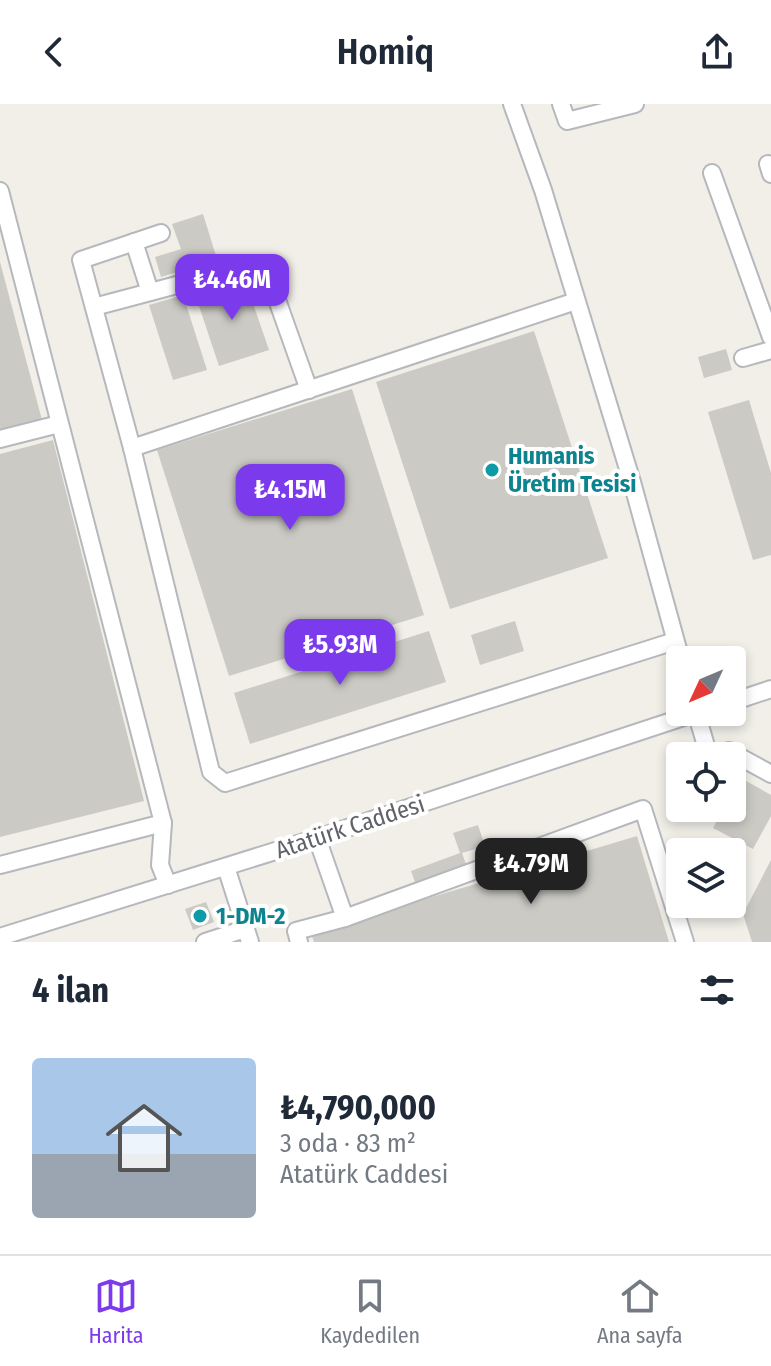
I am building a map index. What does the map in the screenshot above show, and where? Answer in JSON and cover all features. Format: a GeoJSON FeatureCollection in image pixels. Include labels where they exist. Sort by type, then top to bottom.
{"type":"FeatureCollection","features":[{"type":"Feature","properties":{"kind":"street"},"geometry":{"type":"LineString","coordinates":[[512,104],[543,190],[632,482],[677,646]]}},
{"type":"Feature","properties":{"kind":"street"},"geometry":{"type":"LineString","coordinates":[[561,104],[567,121],[635,104]]}},
{"type":"Feature","properties":{"kind":"street"},"geometry":{"type":"LineString","coordinates":[[712,173],[771,337]]}},
{"type":"Feature","properties":{"kind":"street"},"geometry":{"type":"LineString","coordinates":[[0,191],[163,823],[160,865],[168,885]]}},
{"type":"Feature","properties":{"kind":"street"},"geometry":{"type":"LineString","coordinates":[[161,233],[81,260],[132,448],[211,772],[225,783],[675,641]]}},
{"type":"Feature","properties":{"kind":"street"},"geometry":{"type":"LineString","coordinates":[[134,242],[150,292]]}},
{"type":"Feature","properties":{"kind":"street"},"geometry":{"type":"LineString","coordinates":[[94,307],[252,265],[262,267],[270,280],[309,390]]}},
{"type":"Feature","properties":{"kind":"street"},"geometry":{"type":"LineString","coordinates":[[132,448],[576,301]]}},
{"type":"Feature","properties":{"kind":"street"},"geometry":{"type":"LineString","coordinates":[[743,358],[771,350]]}},
{"type":"Feature","properties":{"kind":"street"},"geometry":{"type":"LineString","coordinates":[[0,439],[59,424]]}},
{"type":"Feature","properties":{"kind":"street"},"geometry":{"type":"LineString","coordinates":[[746,697],[771,689]]}},
{"type":"Feature","properties":{"kind":"street","name":"Atatürk Caddesi"},"geometry":{"type":"LineString","coordinates":[[0,937],[317,838],[666,722]]}},
{"type":"Feature","properties":{"kind":"street"},"geometry":{"type":"LineString","coordinates":[[746,760],[771,774]]}},
{"type":"Feature","properties":{"kind":"street"},"geometry":{"type":"LineString","coordinates":[[299,942],[296,931],[345,918],[643,809],[685,942]]}},
{"type":"Feature","properties":{"kind":"street"},"geometry":{"type":"LineString","coordinates":[[0,865],[163,823]]}},
{"type":"Feature","properties":{"kind":"street"},"geometry":{"type":"LineString","coordinates":[[317,838],[345,918]]}},
{"type":"Feature","properties":{"kind":"street"},"geometry":{"type":"LineString","coordinates":[[205,942],[248,935],[226,867]]}},
{"type":"Feature","properties":{"kind":"building"},"geometry":{"type":"Polygon","coordinates":[[[203,214],[217,259],[161,277],[155,257],[181,249],[172,224],[203,214]]]}},
{"type":"Feature","properties":{"kind":"building"},"geometry":{"type":"Polygon","coordinates":[[[0,262],[42,420],[0,431],[0,262]]]}},
{"type":"Feature","properties":{"kind":"building"},"geometry":{"type":"Polygon","coordinates":[[[244,277],[269,350],[219,366],[195,294],[244,277]]]}},
{"type":"Feature","properties":{"kind":"building"},"geometry":{"type":"Polygon","coordinates":[[[183,295],[207,370],[173,380],[149,305],[183,295]]]}},
{"type":"Feature","properties":{"kind":"building","name":"Humanis Üretim Tesisi"},"geometry":{"type":"Polygon","coordinates":[[[534,331],[608,558],[450,609],[376,382],[534,331]]]}},
{"type":"Feature","properties":{"kind":"building"},"geometry":{"type":"Polygon","coordinates":[[[726,349],[732,370],[704,378],[698,357],[726,349]]]}},
{"type":"Feature","properties":{"kind":"building"},"geometry":{"type":"Polygon","coordinates":[[[352,389],[424,615],[229,676],[157,450],[352,389]]]}},
{"type":"Feature","properties":{"kind":"building"},"geometry":{"type":"Polygon","coordinates":[[[749,400],[771,473],[771,555],[753,560],[708,412],[749,400]]]}},
{"type":"Feature","properties":{"kind":"building"},"geometry":{"type":"Polygon","coordinates":[[[53,440],[144,801],[0,837],[0,454],[53,440]]]}},
{"type":"Feature","properties":{"kind":"building"},"geometry":{"type":"Polygon","coordinates":[[[515,621],[524,651],[480,665],[471,635],[515,621]]]}},
{"type":"Feature","properties":{"kind":"building"},"geometry":{"type":"Polygon","coordinates":[[[429,631],[446,682],[250,744],[234,693],[429,631]]]}},
{"type":"Feature","properties":{"kind":"building"},"geometry":{"type":"Polygon","coordinates":[[[746,781],[771,795],[771,816],[753,849],[746,845],[746,838],[732,838],[713,828],[716,822],[746,822],[746,781]]]}},
{"type":"Feature","properties":{"kind":"building"},"geometry":{"type":"Polygon","coordinates":[[[478,825],[485,846],[462,853],[467,867],[416,885],[411,871],[460,853],[453,833],[478,825]]]}},
{"type":"Feature","properties":{"kind":"building"},"geometry":{"type":"Polygon","coordinates":[[[637,836],[669,942],[314,942],[311,933],[637,836]]]}},
{"type":"Feature","properties":{"kind":"building"},"geometry":{"type":"Polygon","coordinates":[[[771,860],[771,942],[752,942],[744,918],[746,908],[771,860]]]}},
{"type":"Feature","properties":{"kind":"building","name":"1-DM-2"},"geometry":{"type":"Polygon","coordinates":[[[206,902],[214,922],[193,930],[185,909],[206,902]]]}},
{"type":"Feature","properties":{"kind":"place","name":"Humanis Üretim Tesisi"},"geometry":{"type":"Point","coordinates":[492,470]}},
{"type":"Feature","properties":{"kind":"place","name":"1-DM-2"},"geometry":{"type":"Point","coordinates":[200,916]}}]}
